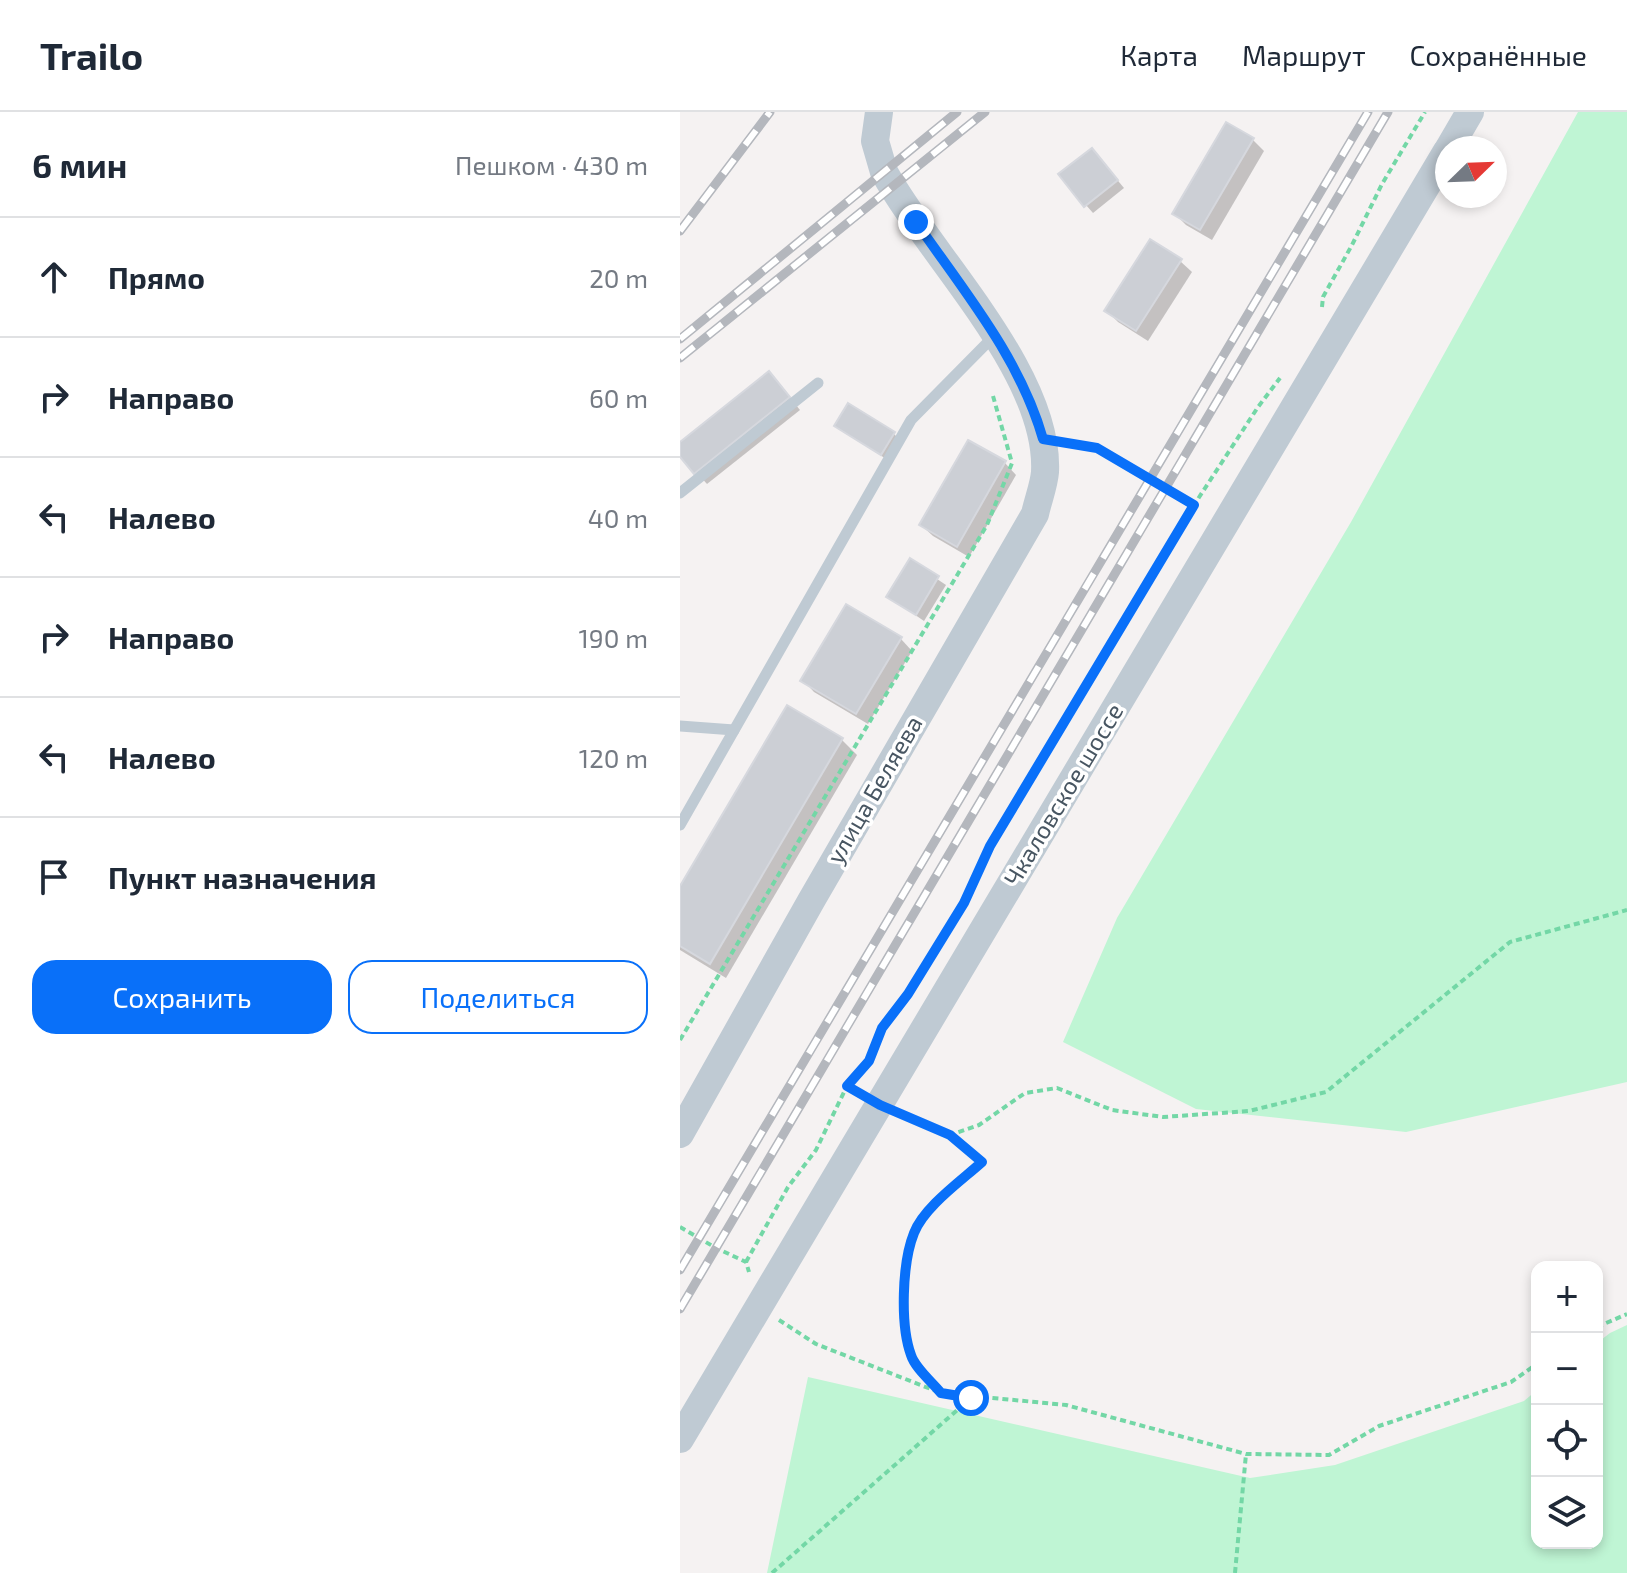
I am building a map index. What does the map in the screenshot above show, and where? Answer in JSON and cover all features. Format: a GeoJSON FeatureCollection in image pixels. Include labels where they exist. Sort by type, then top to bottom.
{"type":"FeatureCollection","features":[{"type":"Feature","properties":{"kind":"street","name":"улица Беляева"},"geometry":{"type":"LineString","coordinates":[[680,1134],[1035,514],[1045,474],[1043,439],[1023,384],[884,172],[875,141],[879,112]]}},
{"type":"Feature","properties":{"kind":"street","name":"Чкаловское шоссе"},"geometry":{"type":"LineString","coordinates":[[1456,136],[1470,112]]}},
{"type":"Feature","properties":{"kind":"street","name":"Чкаловское шоссе"},"geometry":{"type":"LineString","coordinates":[[680,1439],[1435,171]]}},
{"type":"Feature","properties":{"kind":"lane"},"geometry":{"type":"LineString","coordinates":[[680,825],[911,420],[994,336]]}},
{"type":"Feature","properties":{"kind":"lane"},"geometry":{"type":"LineString","coordinates":[[680,493],[818,383]]}},
{"type":"Feature","properties":{"kind":"lane"},"geometry":{"type":"LineString","coordinates":[[680,726],[734,730]]}},
{"type":"Feature","properties":{"kind":"path"},"geometry":{"type":"LineString","coordinates":[[1322,312],[1323,297],[1382,184],[1425,112]]}},
{"type":"Feature","properties":{"kind":"path"},"geometry":{"type":"LineString","coordinates":[[1284,372],[1194,505],[990,846],[964,903],[908,994],[882,1028],[869,1061],[847,1086],[816,1150],[788,1187],[746,1262],[758,1307],[816,1344],[941,1393],[1066,1405],[1246,1454],[1329,1455],[1379,1426],[1511,1382],[1531,1368]]}},
{"type":"Feature","properties":{"kind":"path"},"geometry":{"type":"LineString","coordinates":[[680,1040],[987,525],[1012,463],[993,396]]}},
{"type":"Feature","properties":{"kind":"path"},"geometry":{"type":"LineString","coordinates":[[1043,439],[1097,448],[1194,505]]}},
{"type":"Feature","properties":{"kind":"path"},"geometry":{"type":"LineString","coordinates":[[950,1135],[979,1125],[1025,1093],[1057,1088],[1112,1110],[1163,1117],[1249,1111],[1326,1092],[1510,942],[1627,910]]}},
{"type":"Feature","properties":{"kind":"path"},"geometry":{"type":"LineString","coordinates":[[847,1086],[880,1105],[950,1135],[982,1162],[936,1203],[914,1231],[905,1273],[906,1329],[911,1357],[941,1393]]}},
{"type":"Feature","properties":{"kind":"path"},"geometry":{"type":"LineString","coordinates":[[680,1227],[746,1262]]}},
{"type":"Feature","properties":{"kind":"path"},"geometry":{"type":"LineString","coordinates":[[1603,1324],[1627,1314]]}},
{"type":"Feature","properties":{"kind":"path"},"geometry":{"type":"LineString","coordinates":[[772,1573],[971,1398]]}},
{"type":"Feature","properties":{"kind":"path"},"geometry":{"type":"LineString","coordinates":[[1235,1573],[1246,1454]]}},
{"type":"Feature","properties":{"kind":"green space"},"geometry":{"type":"Polygon","coordinates":[[[1578,112],[1627,112],[1627,1082],[1406,1132],[1196,1109],[1063,1042],[1117,918],[1351,522],[1578,112]]]}},
{"type":"Feature","properties":{"kind":"green space"},"geometry":{"type":"Polygon","coordinates":[[[1627,1325],[1627,1573],[767,1573],[808,1377],[1250,1478],[1335,1465],[1524,1401],[1531,1395],[1531,1549],[1603,1549],[1603,1338],[1627,1325]]]}},
{"type":"Feature","properties":{"kind":"building"},"geometry":{"type":"Polygon","coordinates":[[[1226,122],[1254,138],[1200,230],[1172,214],[1226,122]]]}},
{"type":"Feature","properties":{"kind":"building"},"geometry":{"type":"Polygon","coordinates":[[[1092,148],[1118,180],[1084,207],[1058,174],[1092,148]]]}},
{"type":"Feature","properties":{"kind":"building"},"geometry":{"type":"Polygon","coordinates":[[[1150,239],[1182,259],[1136,331],[1104,311],[1150,239]]]}},
{"type":"Feature","properties":{"kind":"building"},"geometry":{"type":"Polygon","coordinates":[[[769,371],[790,397],[694,474],[680,457],[680,442],[769,371]]]}},
{"type":"Feature","properties":{"kind":"building"},"geometry":{"type":"Polygon","coordinates":[[[848,403],[895,432],[881,455],[834,426],[848,403]]]}},
{"type":"Feature","properties":{"kind":"building"},"geometry":{"type":"Polygon","coordinates":[[[968,440],[1006,461],[957,547],[919,525],[968,440]]]}},
{"type":"Feature","properties":{"kind":"building"},"geometry":{"type":"Polygon","coordinates":[[[910,558],[939,576],[916,615],[886,597],[910,558]]]}},
{"type":"Feature","properties":{"kind":"building"},"geometry":{"type":"Polygon","coordinates":[[[846,604],[902,637],[856,714],[800,681],[846,604]]]}},
{"type":"Feature","properties":{"kind":"building"},"geometry":{"type":"Polygon","coordinates":[[[787,705],[843,738],[710,964],[680,946],[680,886],[787,705]]]}},
{"type":"Feature","properties":{"kind":"railway"},"geometry":{"type":"LineString","coordinates":[[680,231],[770,112]]}},
{"type":"Feature","properties":{"kind":"railway"},"geometry":{"type":"LineString","coordinates":[[680,339],[957,112]]}},
{"type":"Feature","properties":{"kind":"railway"},"geometry":{"type":"LineString","coordinates":[[680,358],[985,112]]}},
{"type":"Feature","properties":{"kind":"railway"},"geometry":{"type":"LineString","coordinates":[[680,1270],[1368,112]]}},
{"type":"Feature","properties":{"kind":"railway"},"geometry":{"type":"LineString","coordinates":[[680,1309],[1388,112]]}},
{"type":"Feature","properties":{"kind":"route"},"geometry":{"type":"LineString","coordinates":[[916,222],[1005,352],[1035,411],[1043,439],[1097,448],[1194,505],[1116,639],[1025,785],[990,846],[964,903],[908,994],[882,1028],[869,1061],[847,1086],[880,1105],[950,1135],[982,1162],[936,1203],[914,1231],[905,1273],[906,1329],[911,1357],[941,1393],[971,1398]]}}]}
